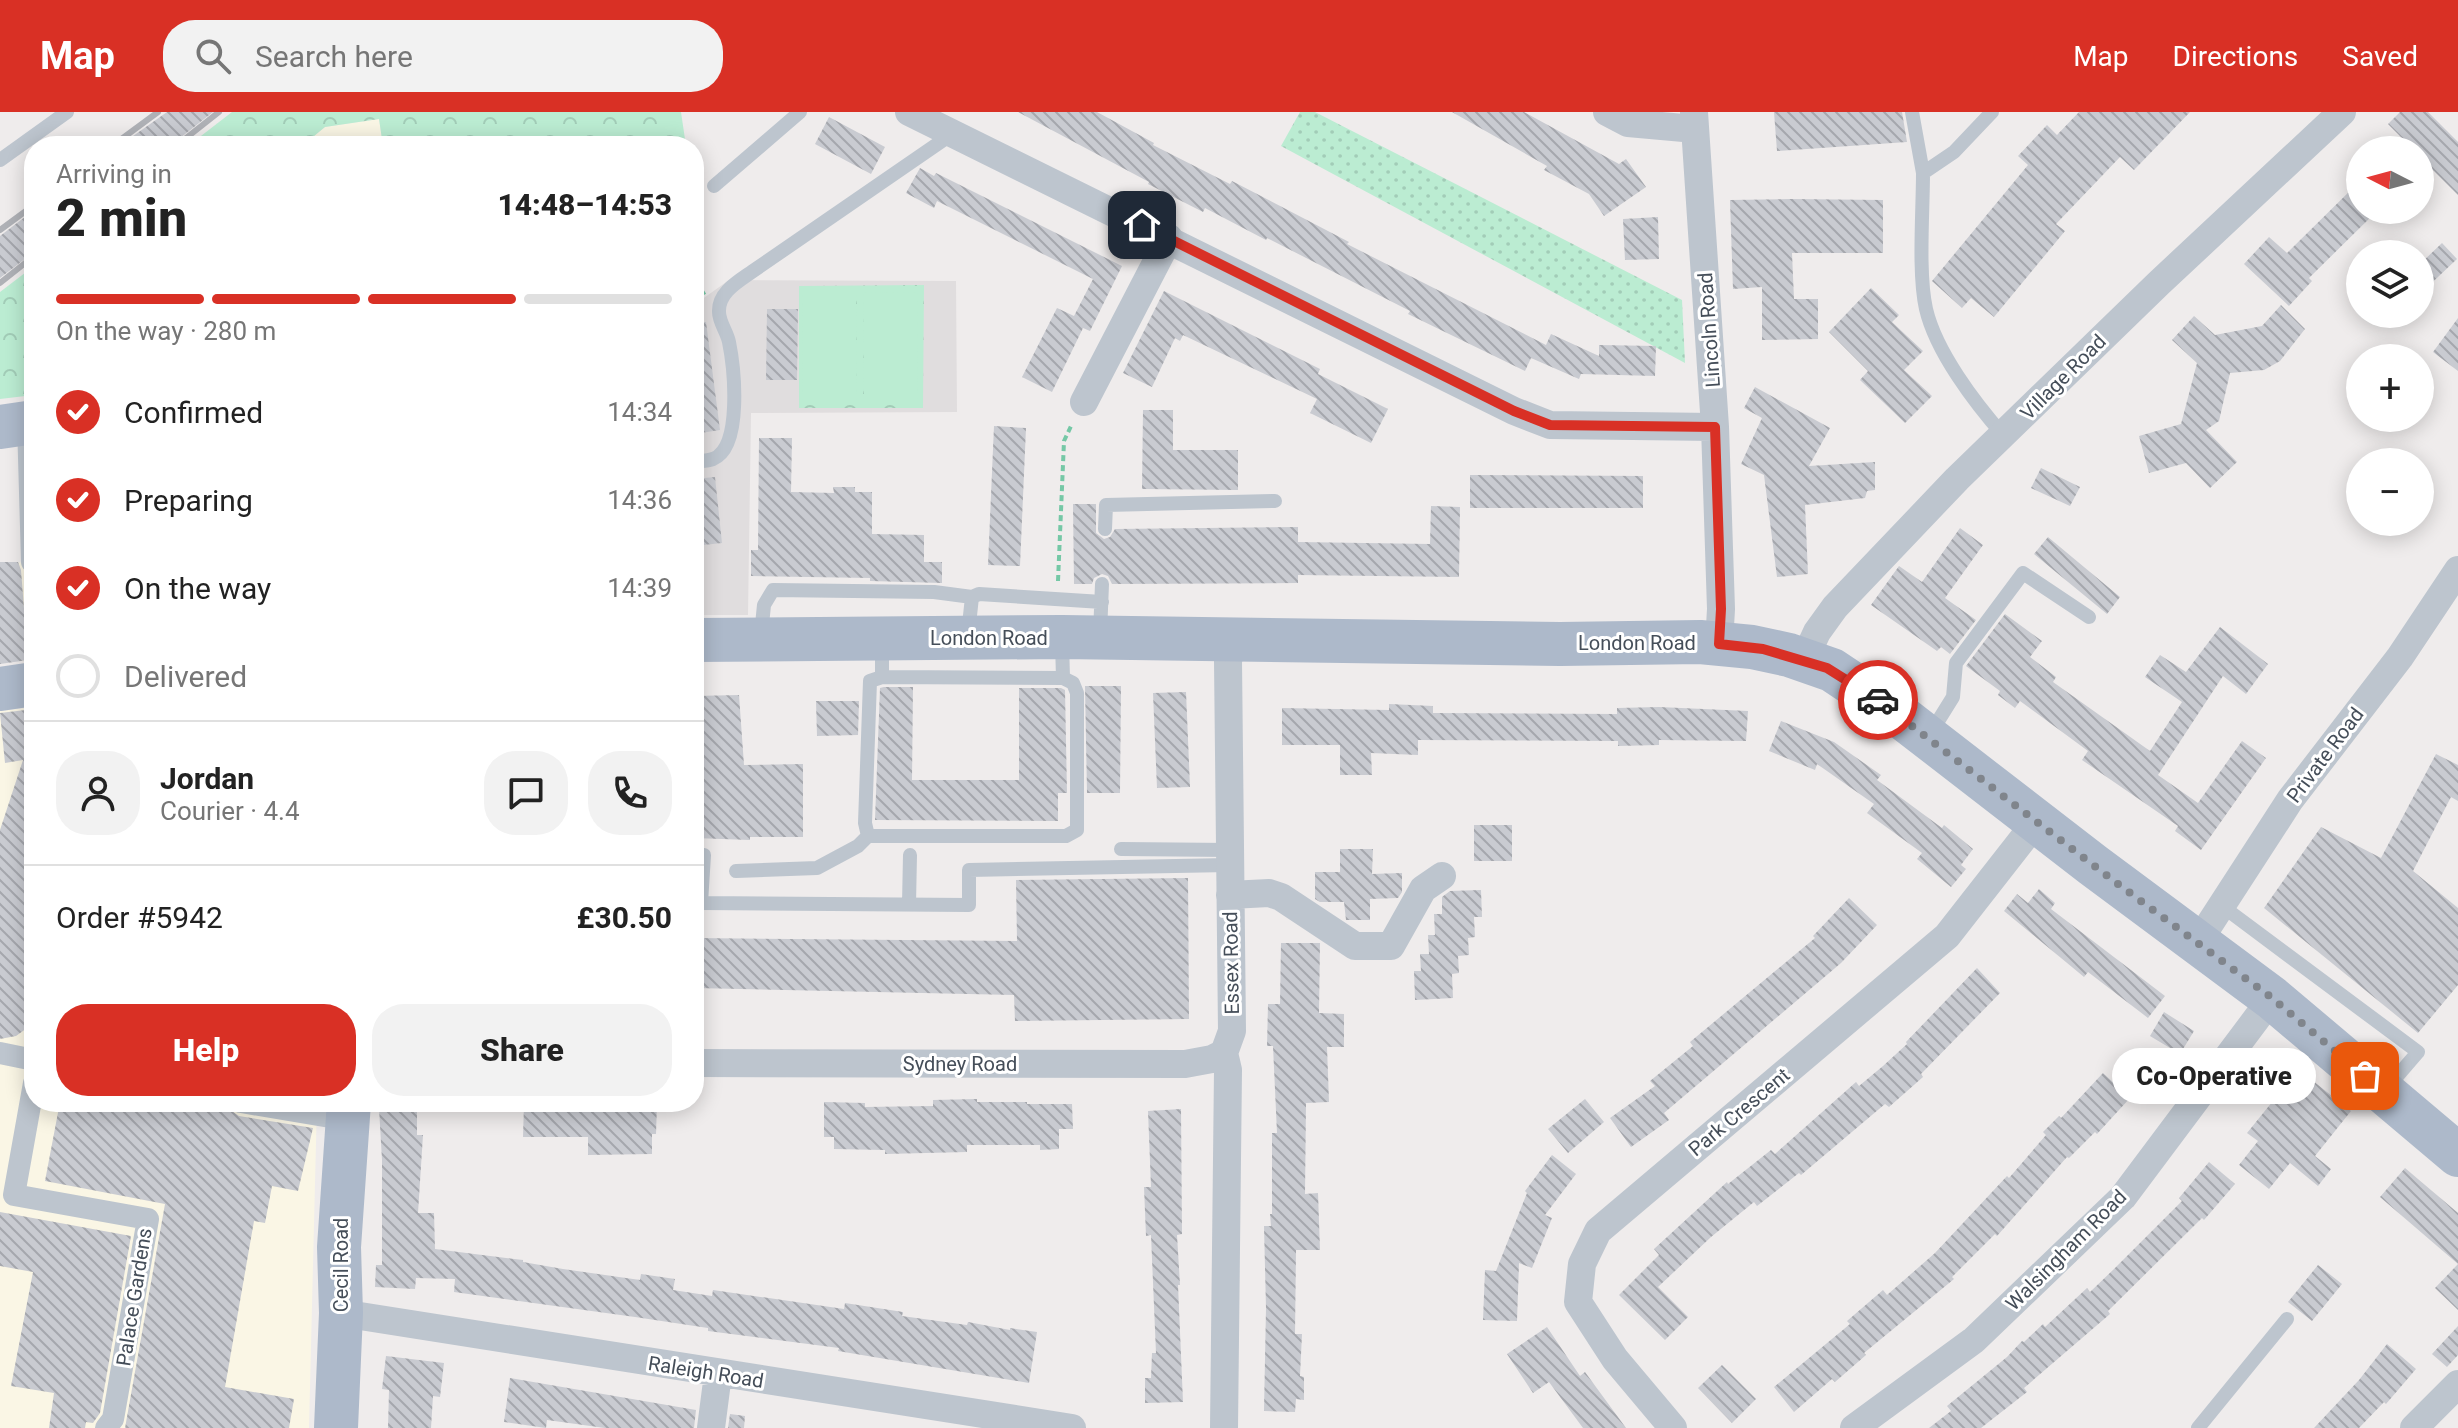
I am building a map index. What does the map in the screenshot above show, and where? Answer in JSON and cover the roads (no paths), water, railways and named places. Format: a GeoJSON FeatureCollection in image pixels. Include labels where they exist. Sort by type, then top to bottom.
{"type":"FeatureCollection","features":[{"type":"Feature","properties":{"kind":"main road","name":"London Road"},"geometry":{"type":"LineString","coordinates":[[704,640],[760,639],[882,658],[970,617],[1077,631],[1233,640],[1719,644],[1763,649],[1804,660],[1843,677],[1895,712],[2272,998],[2458,1155]]}},
{"type":"Feature","properties":{"kind":"main road"},"geometry":{"type":"LineString","coordinates":[[0,689],[24,685]]}},
{"type":"Feature","properties":{"kind":"main road","name":"Cecil Road"},"geometry":{"type":"LineString","coordinates":[[336,1428],[341,1313],[339,1247],[348,1112]]}},
{"type":"Feature","properties":{"kind":"street"},"geometry":{"type":"LineString","coordinates":[[909,112],[1514,411],[1550,425],[1715,427]]}},
{"type":"Feature","properties":{"kind":"street"},"geometry":{"type":"LineString","coordinates":[[1607,112],[1628,123],[1694,121]]}},
{"type":"Feature","properties":{"kind":"street","name":"Village Road"},"geometry":{"type":"LineString","coordinates":[[1804,660],[1817,632],[1835,607],[1957,479],[2159,283],[2342,112]]}},
{"type":"Feature","properties":{"kind":"street","name":"Lincoln Road"},"geometry":{"type":"LineString","coordinates":[[1694,121],[1715,427],[1721,609],[1719,644]]}},
{"type":"Feature","properties":{"kind":"street"},"geometry":{"type":"LineString","coordinates":[[1084,402],[1169,238]]}},
{"type":"Feature","properties":{"kind":"street"},"geometry":{"type":"LineString","coordinates":[[21,424],[24,462]]}},
{"type":"Feature","properties":{"kind":"street","name":"Private Road"},"geometry":{"type":"LineString","coordinates":[[2198,942],[2290,800],[2400,657],[2458,570]]}},
{"type":"Feature","properties":{"kind":"street","name":"Essex Road"},"geometry":{"type":"LineString","coordinates":[[1224,1428],[1228,1070],[1224,1053],[1232,1031],[1228,661],[1233,640]]}},
{"type":"Feature","properties":{"kind":"street","name":"Park Crescent"},"geometry":{"type":"LineString","coordinates":[[1673,1428],[1615,1359],[1578,1302],[1582,1264],[1598,1231],[1947,936],[2037,821]]}},
{"type":"Feature","properties":{"kind":"street"},"geometry":{"type":"LineString","coordinates":[[1230,895],[1269,893],[1281,897],[1355,946],[1391,946],[1423,889],[1442,876]]}},
{"type":"Feature","properties":{"kind":"street","name":"Walsingham Road"},"geometry":{"type":"LineString","coordinates":[[1854,1428],[1974,1340],[2123,1197],[2272,998]]}},
{"type":"Feature","properties":{"kind":"street"},"geometry":{"type":"LineString","coordinates":[[0,1053],[24,1058]]}},
{"type":"Feature","properties":{"kind":"street","name":"Sydney Road"},"geometry":{"type":"LineString","coordinates":[[704,1063],[1185,1064],[1212,1059],[1224,1053]]}},
{"type":"Feature","properties":{"kind":"street","name":"Palace Gardens"},"geometry":{"type":"LineString","coordinates":[[29,1112],[14,1195],[148,1219],[113,1419],[106,1428]]}},
{"type":"Feature","properties":{"kind":"street","name":"Raleigh Road"},"geometry":{"type":"LineString","coordinates":[[341,1313],[1072,1428]]}},
{"type":"Feature","properties":{"kind":"street"},"geometry":{"type":"LineString","coordinates":[[711,1428],[718,1374]]}},
{"type":"Feature","properties":{"kind":"street"},"geometry":{"type":"LineString","coordinates":[[2414,1428],[2458,1384]]}},
{"type":"Feature","properties":{"kind":"lane"},"geometry":{"type":"LineString","coordinates":[[34,136],[67,112]]}},
{"type":"Feature","properties":{"kind":"lane"},"geometry":{"type":"LineString","coordinates":[[714,186],[800,112]]}},
{"type":"Feature","properties":{"kind":"lane"},"geometry":{"type":"LineString","coordinates":[[1912,112],[1923,173],[1923,287],[1926,311],[1953,366],[1983,412],[2004,436]]}},
{"type":"Feature","properties":{"kind":"lane"},"geometry":{"type":"LineString","coordinates":[[1923,173],[1954,152],[1992,112]]}},
{"type":"Feature","properties":{"kind":"lane"},"geometry":{"type":"LineString","coordinates":[[704,460],[714,459],[724,449],[731,428],[735,381],[728,338],[718,312],[724,293],[952,134]]}},
{"type":"Feature","properties":{"kind":"lane"},"geometry":{"type":"LineString","coordinates":[[0,160],[24,143]]}},
{"type":"Feature","properties":{"kind":"lane"},"geometry":{"type":"LineString","coordinates":[[1105,529],[1106,505],[1275,501]]}},
{"type":"Feature","properties":{"kind":"lane"},"geometry":{"type":"LineString","coordinates":[[1927,738],[1953,697],[1956,663],[2023,573],[2089,617]]}},
{"type":"Feature","properties":{"kind":"lane"},"geometry":{"type":"LineString","coordinates":[[736,871],[817,868],[858,846],[868,836],[1066,836],[1077,830],[1077,693],[1073,683],[1077,631],[1102,584]]}},
{"type":"Feature","properties":{"kind":"lane"},"geometry":{"type":"LineString","coordinates":[[760,639],[764,605],[773,590],[934,592],[970,617]]}},
{"type":"Feature","properties":{"kind":"lane"},"geometry":{"type":"LineString","coordinates":[[868,836],[865,823],[870,681],[882,658],[1077,631]]}},
{"type":"Feature","properties":{"kind":"lane"},"geometry":{"type":"LineString","coordinates":[[1121,849],[1230,857]]}},
{"type":"Feature","properties":{"kind":"lane"},"geometry":{"type":"LineString","coordinates":[[909,904],[910,855]]}},
{"type":"Feature","properties":{"kind":"lane"},"geometry":{"type":"LineString","coordinates":[[704,903],[969,905],[969,870],[1230,857]]}},
{"type":"Feature","properties":{"kind":"lane"},"geometry":{"type":"LineString","coordinates":[[2222,906],[2418,1052],[2384,1092]]}},
{"type":"Feature","properties":{"kind":"lane"},"geometry":{"type":"LineString","coordinates":[[2198,1428],[2287,1319]]}},
{"type":"Feature","properties":{"kind":"railway"},"geometry":{"type":"LineString","coordinates":[[126,136],[158,112]]}},
{"type":"Feature","properties":{"kind":"railway"},"geometry":{"type":"LineString","coordinates":[[189,136],[219,112]]}},
{"type":"Feature","properties":{"kind":"railway"},"geometry":{"type":"LineString","coordinates":[[0,230],[24,212]]}},
{"type":"Feature","properties":{"kind":"railway"},"geometry":{"type":"LineString","coordinates":[[0,283],[24,264]]}},
{"type":"Feature","properties":{"kind":"place","name":"Co-Operative"},"geometry":{"type":"Point","coordinates":[2365,1076]}}]}
